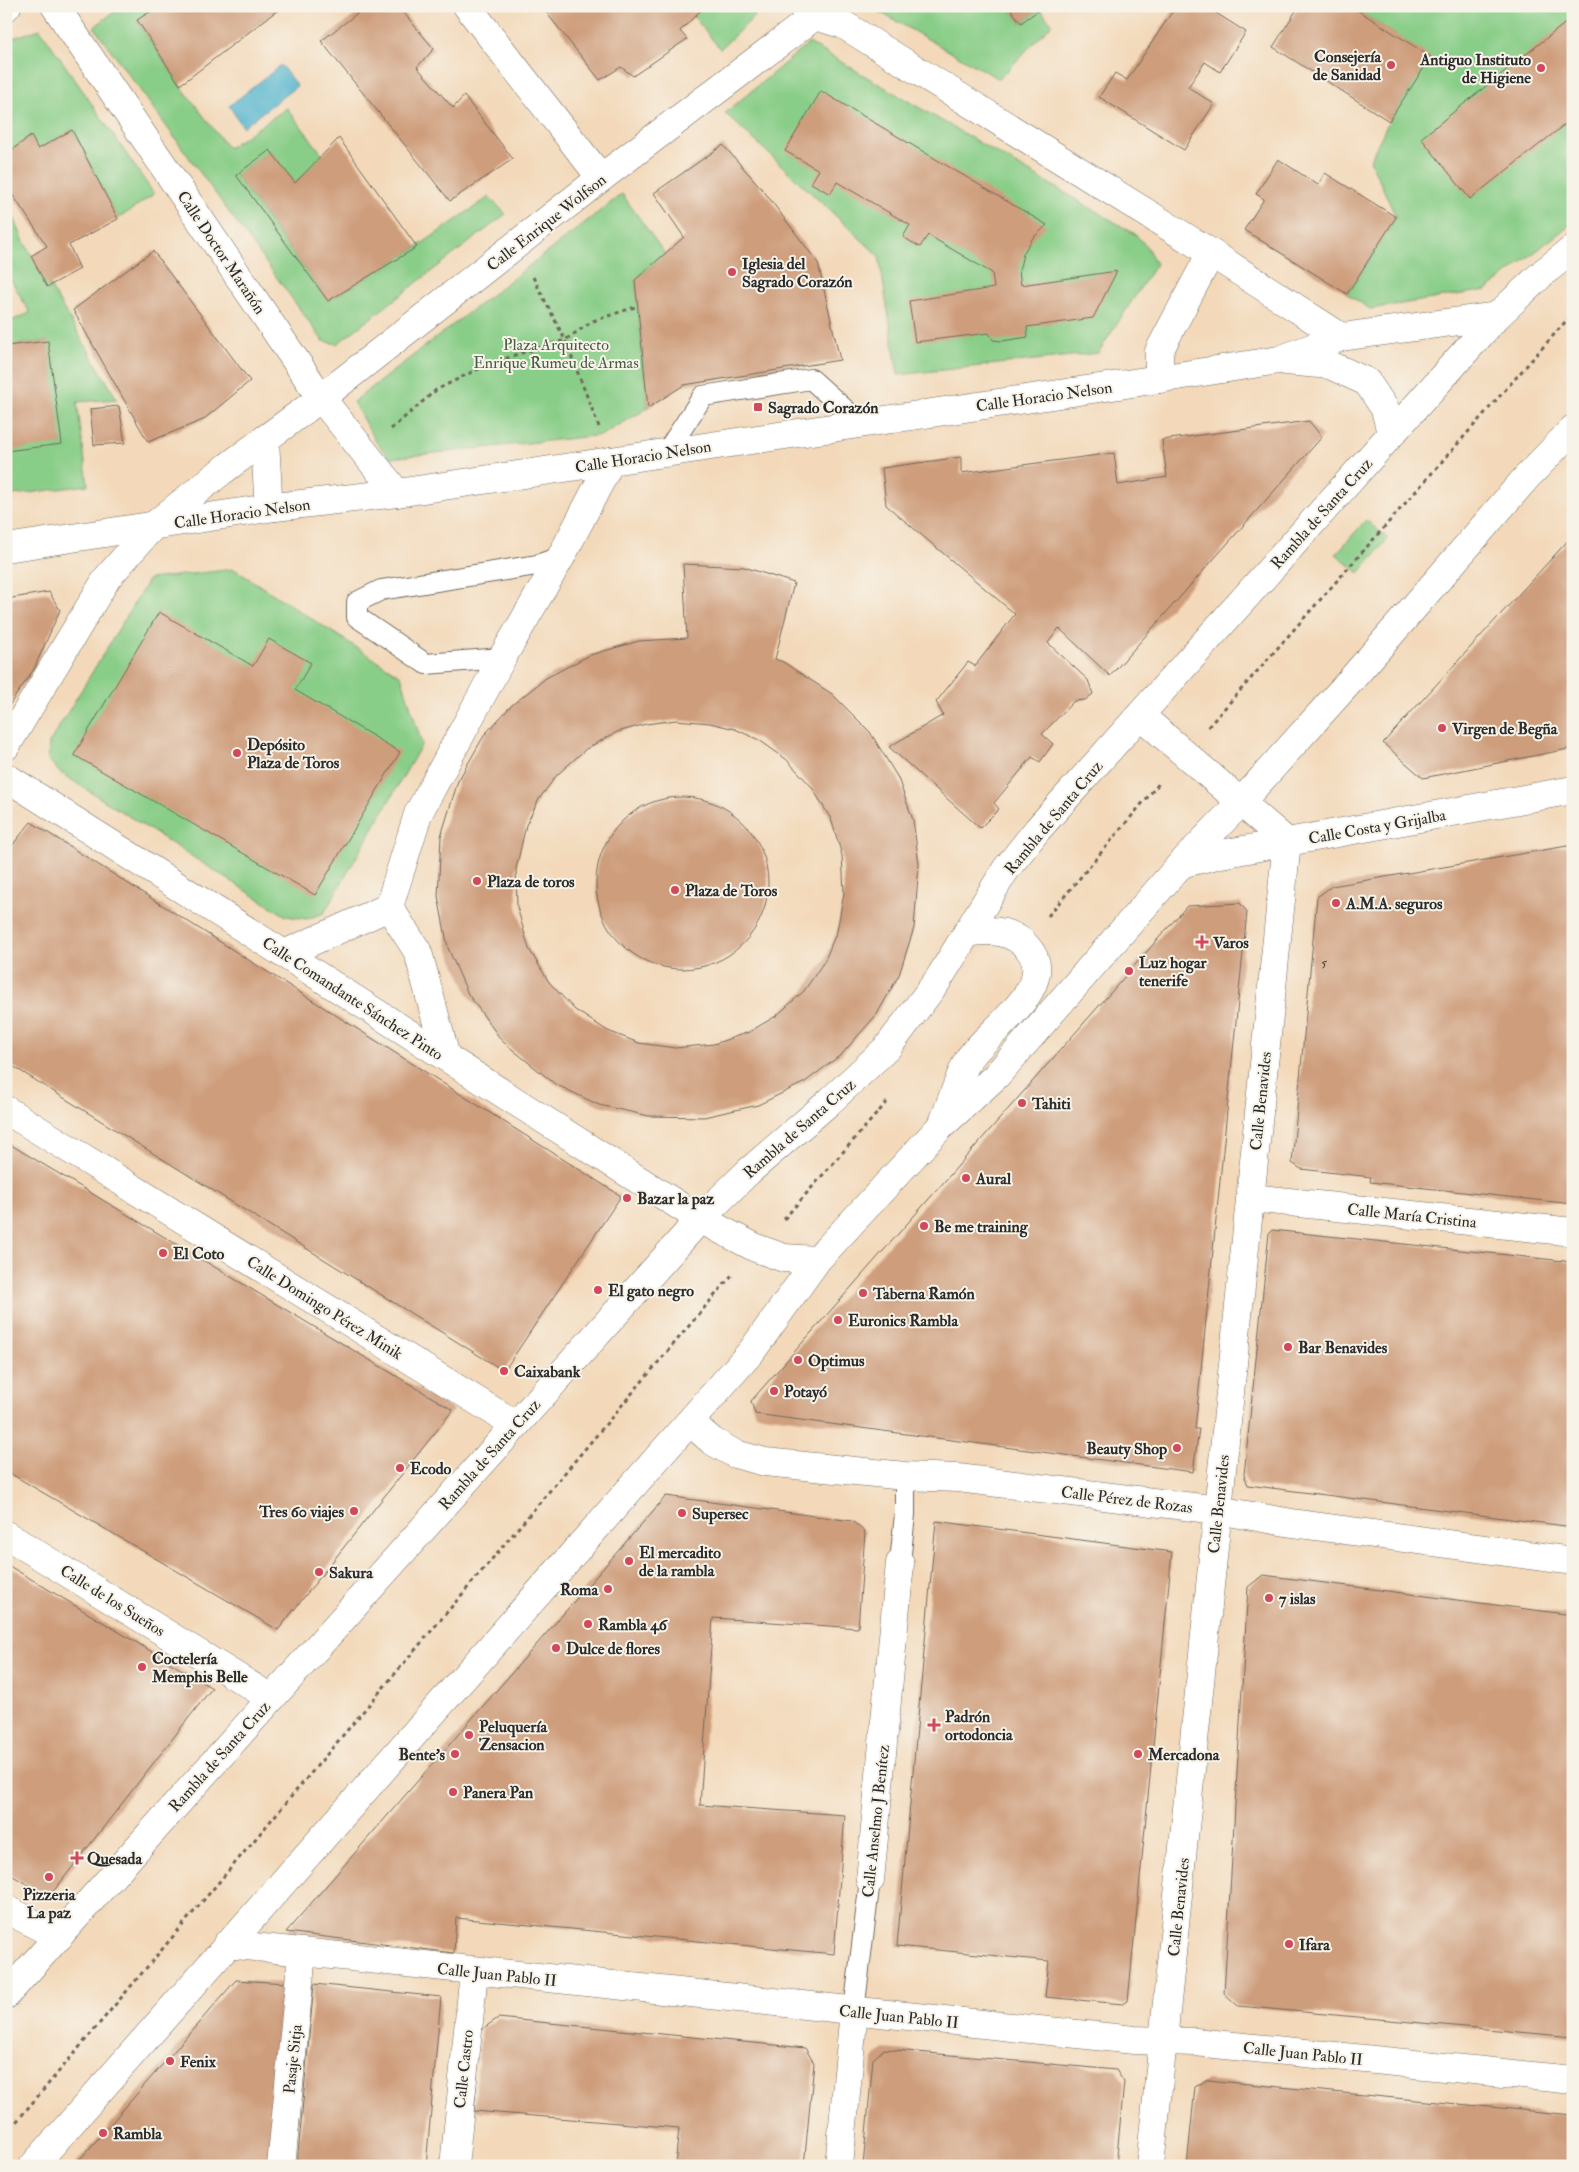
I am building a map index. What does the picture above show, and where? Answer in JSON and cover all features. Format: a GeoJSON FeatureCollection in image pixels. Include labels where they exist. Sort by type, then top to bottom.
{"type":"FeatureCollection","features":[{"type":"Feature","properties":{"kind":"street","name":"Calle Doctor Marañón"},"geometry":{"type":"LineString","coordinates":[[54,6],[321,398],[397,493]]}},
{"type":"Feature","properties":{"kind":"street"},"geometry":{"type":"LineString","coordinates":[[467,6],[601,178]]}},
{"type":"Feature","properties":{"kind":"street","name":"Calle Enrique Wolfson"},"geometry":{"type":"LineString","coordinates":[[6,746],[106,578],[153,526],[517,245],[814,10]]}},
{"type":"Feature","properties":{"kind":"street"},"geometry":{"type":"LineString","coordinates":[[814,10],[844,25],[1211,253],[1341,337]]}},
{"type":"Feature","properties":{"kind":"street","name":"Rambla de Santa Cruz"},"geometry":{"type":"LineString","coordinates":[[6,1995],[700,1219],[748,1172],[841,1092],[887,1048],[938,980],[1012,863],[1043,824],[1497,316],[1544,272],[1573,250]]}},
{"type":"Feature","properties":{"kind":"street"},"geometry":{"type":"LineString","coordinates":[[1159,379],[1159,351],[1211,253]]}},
{"type":"Feature","properties":{"kind":"street"},"geometry":{"type":"LineString","coordinates":[[1279,360],[1341,337],[1497,316]]}},
{"type":"Feature","properties":{"kind":"street"},"geometry":{"type":"LineString","coordinates":[[1279,360],[1330,365],[1367,382],[1385,409],[1391,433]]}},
{"type":"Feature","properties":{"kind":"street","name":"Calle Horacio Nelson"},"geometry":{"type":"LineString","coordinates":[[6,548],[275,507],[397,493],[611,462],[1279,360]]}},
{"type":"Feature","properties":{"kind":"street"},"geometry":{"type":"LineString","coordinates":[[33,2166],[227,1944],[752,1352],[818,1260],[941,1126],[996,1076],[1181,864],[1241,802],[1350,681],[1526,478],[1573,429]]}},
{"type":"Feature","properties":{"kind":"street"},"geometry":{"type":"LineString","coordinates":[[265,439],[268,494],[275,507]]}},
{"type":"Feature","properties":{"kind":"street"},"geometry":{"type":"LineString","coordinates":[[284,954],[389,907],[418,814],[611,462]]}},
{"type":"Feature","properties":{"kind":"street"},"geometry":{"type":"LineString","coordinates":[[1141,716],[1287,842]]}},
{"type":"Feature","properties":{"kind":"street","name":"Calle Comandante Sánchez Pinto"},"geometry":{"type":"LineString","coordinates":[[6,777],[700,1219],[765,1251],[784,1258],[818,1260]]}},
{"type":"Feature","properties":{"kind":"street","name":"Calle Costa y Grijalba"},"geometry":{"type":"LineString","coordinates":[[1181,864],[1287,842],[1573,790]]}},
{"type":"Feature","properties":{"kind":"street","name":"Calle Benavides"},"geometry":{"type":"LineString","coordinates":[[1150,2166],[1287,842]]}},
{"type":"Feature","properties":{"kind":"street"},"geometry":{"type":"LineString","coordinates":[[389,907],[418,952],[446,1058]]}},
{"type":"Feature","properties":{"kind":"street"},"geometry":{"type":"LineString","coordinates":[[941,1126],[968,1060],[1027,995],[1035,979],[1037,964],[1032,952],[1025,944],[1002,931],[985,930],[967,933]]}},
{"type":"Feature","properties":{"kind":"street","name":"Calle Domingo Pérez Minik"},"geometry":{"type":"LineString","coordinates":[[6,1110],[516,1424]]}},
{"type":"Feature","properties":{"kind":"street","name":"Calle María Cristina"},"geometry":{"type":"LineString","coordinates":[[1251,1198],[1573,1232]]}},
{"type":"Feature","properties":{"kind":"street","name":"Calle Pérez de Rozas"},"geometry":{"type":"LineString","coordinates":[[690,1422],[712,1441],[735,1454],[755,1460],[905,1476],[958,1478],[1217,1510],[1292,1523],[1573,1561]]}},
{"type":"Feature","properties":{"kind":"street","name":"Calle de los Sueños"},"geometry":{"type":"LineString","coordinates":[[6,1535],[271,1698]]}},
{"type":"Feature","properties":{"kind":"street","name":"Calle Anselmo J Benítez"},"geometry":{"type":"LineString","coordinates":[[870,1880],[900,1563]]}},
{"type":"Feature","properties":{"kind":"street"},"geometry":{"type":"LineString","coordinates":[[6,1909],[59,1937]]}},
{"type":"Feature","properties":{"kind":"street","name":"Calle Juan Pablo II"},"geometry":{"type":"LineString","coordinates":[[227,1944],[474,1972],[1134,2040],[1195,2042],[1573,2080]]}},
{"type":"Feature","properties":{"kind":"street","name":"Pasaje Sitja"},"geometry":{"type":"LineString","coordinates":[[281,2166],[302,1953]]}},
{"type":"Feature","properties":{"kind":"street","name":"Calle Castro"},"geometry":{"type":"LineString","coordinates":[[454,2166],[474,1972]]}},
{"type":"Feature","properties":{"kind":"street","name":"Calle Anselmo J Benítez"},"geometry":{"type":"LineString","coordinates":[[840,2166],[854,2011]]}},
{"type":"Feature","properties":{"kind":"lane"},"geometry":{"type":"LineString","coordinates":[[666,453],[703,396],[801,380],[811,379],[860,423]]}},
{"type":"Feature","properties":{"kind":"lane"},"geometry":{"type":"LineString","coordinates":[[502,658],[426,664],[357,617],[357,602],[381,590],[537,565],[561,556]]}},
{"type":"Feature","properties":{"kind":"lane","name":"Calle Anselmo J Benítez"},"geometry":{"type":"LineString","coordinates":[[900,1563],[905,1514],[905,1476]]}},
{"type":"Feature","properties":{"kind":"lane","name":"Calle Anselmo J Benítez"},"geometry":{"type":"LineString","coordinates":[[854,2011],[870,1880]]}},
{"type":"Feature","properties":{"kind":"path"},"geometry":{"type":"LineString","coordinates":[[517,245],[565,340],[611,462]]}},
{"type":"Feature","properties":{"kind":"path"},"geometry":{"type":"LineString","coordinates":[[365,452],[436,390],[476,370],[515,355],[565,340],[593,320],[638,306]]}},
{"type":"Feature","properties":{"kind":"green space"},"geometry":{"type":"Polygon","coordinates":[[[122,6],[159,6],[137,21],[180,85],[228,148],[287,108],[323,155],[295,183],[270,150],[236,176],[328,301],[417,247],[489,197],[506,214],[337,344],[323,341],[94,27],[122,6]]]}},
{"type":"Feature","properties":{"kind":"green space"},"geometry":{"type":"Polygon","coordinates":[[[705,6],[749,6],[755,16],[720,49],[694,17],[705,6]]]}},
{"type":"Feature","properties":{"kind":"green space"},"geometry":{"type":"Polygon","coordinates":[[[874,6],[1008,6],[1021,23],[1040,9],[1052,24],[999,79],[874,9],[874,6]]]}},
{"type":"Feature","properties":{"kind":"green space"},"geometry":{"type":"Polygon","coordinates":[[[1351,6],[1573,6],[1573,222],[1487,290],[1370,309],[1347,294],[1396,217],[1370,160],[1389,121],[1430,57],[1351,6]]]}},
{"type":"Feature","properties":{"kind":"green space"},"geometry":{"type":"Polygon","coordinates":[[[40,29],[154,194],[118,219],[72,130],[38,149],[30,136],[6,154],[6,40],[40,29]]]}},
{"type":"Feature","properties":{"kind":"green space"},"geometry":{"type":"Polygon","coordinates":[[[809,43],[1135,234],[1147,247],[1156,264],[1098,353],[898,375],[879,256],[725,113],[809,43]]]}},
{"type":"Feature","properties":{"kind":"green space","name":"Plaza Arquitecto Enrique Rumeu de Armas"},"geometry":{"type":"Polygon","coordinates":[[[622,194],[665,254],[635,280],[648,408],[602,435],[390,458],[376,442],[353,402],[622,194]]]}},
{"type":"Feature","properties":{"kind":"green space"},"geometry":{"type":"Polygon","coordinates":[[[6,198],[24,242],[117,399],[77,402],[88,485],[6,496],[6,451],[48,341],[6,346],[6,323],[30,313],[6,271],[6,198]]]}},
{"type":"Feature","properties":{"kind":"green space"},"geometry":{"type":"Polygon","coordinates":[[[1366,520],[1388,539],[1359,573],[1336,554],[1366,520]]]}},
{"type":"Feature","properties":{"kind":"green space"},"geometry":{"type":"Polygon","coordinates":[[[234,569],[401,676],[422,744],[324,913],[307,919],[286,916],[59,772],[48,759],[49,743],[149,579],[234,569]]]}},
{"type":"Feature","properties":{"kind":"water"},"geometry":{"type":"Polygon","coordinates":[[[281,65],[297,86],[243,127],[229,106],[281,65]]]}},
{"type":"Feature","properties":{"kind":"building"},"geometry":{"type":"Polygon","coordinates":[[[159,6],[283,6],[180,85],[137,20],[159,6]]]}},
{"type":"Feature","properties":{"kind":"building"},"geometry":{"type":"Polygon","coordinates":[[[367,6],[398,6],[434,49],[417,67],[453,108],[464,96],[513,159],[450,201],[321,41],[367,6]]]}},
{"type":"Feature","properties":{"kind":"building"},"geometry":{"type":"Polygon","coordinates":[[[541,6],[705,6],[680,31],[687,39],[633,76],[621,67],[600,80],[541,6]]]}},
{"type":"Feature","properties":{"kind":"building"},"geometry":{"type":"Polygon","coordinates":[[[1008,6],[1038,6],[1040,9],[1021,23],[1008,6]]]}},
{"type":"Feature","properties":{"kind":"building"},"geometry":{"type":"Polygon","coordinates":[[[1176,6],[1205,6],[1246,32],[1220,72],[1205,62],[1188,87],[1214,104],[1184,150],[1099,97],[1115,73],[1127,80],[1176,6]]]}},
{"type":"Feature","properties":{"kind":"building"},"geometry":{"type":"Polygon","coordinates":[[[1299,6],[1351,6],[1431,57],[1389,121],[1273,47],[1299,6]]]}},
{"type":"Feature","properties":{"kind":"building","name":"Antiguo Instituto de Higiene"},"geometry":{"type":"Polygon","coordinates":[[[1573,17],[1573,118],[1470,199],[1421,138],[1573,17]]]}},
{"type":"Feature","properties":{"kind":"building"},"geometry":{"type":"Polygon","coordinates":[[[821,91],[1047,225],[1032,239],[1023,254],[1019,271],[1021,285],[1117,271],[1093,318],[1027,327],[1028,337],[1002,341],[993,340],[989,333],[915,342],[909,301],[994,288],[992,273],[928,235],[920,247],[903,237],[910,225],[837,182],[830,194],[811,183],[819,170],[785,151],[821,91]]]}},
{"type":"Feature","properties":{"kind":"building"},"geometry":{"type":"Polygon","coordinates":[[[72,130],[118,219],[69,245],[80,269],[47,287],[31,256],[47,246],[6,185],[6,154],[31,136],[38,149],[72,130]]]}},
{"type":"Feature","properties":{"kind":"building"},"geometry":{"type":"Polygon","coordinates":[[[339,138],[417,247],[328,301],[236,175],[270,150],[295,183],[339,138]]]}},
{"type":"Feature","properties":{"kind":"building","name":"Iglesia del Sagrado Corazón"},"geometry":{"type":"Polygon","coordinates":[[[723,145],[763,190],[818,263],[840,360],[684,385],[648,408],[635,280],[684,237],[654,193],[723,145]]]}},
{"type":"Feature","properties":{"kind":"building"},"geometry":{"type":"Polygon","coordinates":[[[1278,159],[1318,185],[1325,173],[1396,217],[1347,294],[1244,230],[1264,199],[1256,194],[1278,159]]]}},
{"type":"Feature","properties":{"kind":"building"},"geometry":{"type":"Polygon","coordinates":[[[153,251],[250,381],[203,420],[148,442],[73,310],[153,251]]]}},
{"type":"Feature","properties":{"kind":"building"},"geometry":{"type":"Polygon","coordinates":[[[48,341],[62,444],[6,451],[6,346],[48,341]]]}},
{"type":"Feature","properties":{"kind":"building"},"geometry":{"type":"Polygon","coordinates":[[[119,406],[125,443],[94,445],[90,409],[119,406]]]}},
{"type":"Feature","properties":{"kind":"building"},"geometry":{"type":"Polygon","coordinates":[[[1309,421],[1322,437],[1110,676],[1059,628],[1048,643],[1088,680],[1093,694],[1085,700],[1074,701],[1042,734],[1053,744],[1040,762],[1032,757],[994,803],[999,809],[980,828],[889,747],[943,715],[936,702],[968,662],[975,666],[1015,614],[886,505],[882,468],[961,457],[961,473],[1114,453],[1118,485],[1167,477],[1162,440],[1309,421]]]}},
{"type":"Feature","properties":{"kind":"building"},"geometry":{"type":"Polygon","coordinates":[[[1573,535],[1573,748],[1423,778],[1383,743],[1573,535]]]}},
{"type":"Feature","properties":{"kind":"building","name":"Plaza de toros"},"geometry":{"type":"Polygon","coordinates":[[[683,564],[744,567],[794,583],[775,659],[783,662],[832,694],[870,732],[898,778],[913,820],[919,864],[914,928],[899,975],[877,1014],[842,1054],[805,1082],[758,1105],[704,1117],[649,1116],[599,1105],[555,1084],[502,1041],[468,994],[448,948],[438,896],[441,836],[458,781],[485,734],[512,705],[546,678],[590,655],[639,641],[687,638],[683,564]],[[676,720],[646,724],[617,732],[586,749],[557,775],[539,799],[526,825],[516,869],[517,907],[529,949],[549,982],[575,1010],[608,1031],[639,1043],[675,1048],[714,1044],[749,1032],[776,1016],[804,991],[825,960],[837,931],[844,893],[842,855],[831,819],[811,786],[786,759],[759,740],[735,729],[710,723],[676,720]]]}},
{"type":"Feature","properties":{"kind":"building"},"geometry":{"type":"Polygon","coordinates":[[[49,592],[60,610],[34,669],[6,710],[6,599],[49,592]]]}},
{"type":"Feature","properties":{"kind":"building","name":"Depósito Plaza de Toros"},"geometry":{"type":"Polygon","coordinates":[[[159,612],[253,666],[269,639],[311,663],[295,690],[400,752],[315,895],[74,755],[159,612]]]}},
{"type":"Feature","properties":{"kind":"building"},"geometry":{"type":"Polygon","coordinates":[[[690,797],[707,800],[723,807],[737,816],[749,828],[765,858],[768,883],[767,900],[762,916],[749,938],[737,950],[707,966],[674,969],[657,966],[641,959],[627,950],[615,938],[599,908],[596,875],[599,858],[606,842],[615,828],[627,816],[657,800],[690,797]]]}},
{"type":"Feature","properties":{"kind":"building"},"geometry":{"type":"Polygon","coordinates":[[[31,822],[621,1196],[504,1371],[6,1062],[6,853],[31,822]]]}},
{"type":"Feature","properties":{"kind":"building"},"geometry":{"type":"Polygon","coordinates":[[[1573,845],[1573,1204],[1370,1182],[1371,1177],[1301,1169],[1292,1163],[1317,897],[1332,886],[1573,845]]]}},
{"type":"Feature","properties":{"kind":"building"},"geometry":{"type":"Polygon","coordinates":[[[1240,903],[1247,912],[1195,1429],[1199,1429],[1193,1472],[755,1414],[751,1401],[1187,906],[1240,903]]]}},
{"type":"Feature","properties":{"kind":"building"},"geometry":{"type":"Polygon","coordinates":[[[6,1142],[453,1410],[278,1630],[6,1471],[6,1142]]]}},
{"type":"Feature","properties":{"kind":"building"},"geometry":{"type":"Polygon","coordinates":[[[1272,1230],[1573,1262],[1573,1527],[1248,1485],[1244,1475],[1269,1233],[1272,1230]]]}},
{"type":"Feature","properties":{"kind":"building"},"geometry":{"type":"Polygon","coordinates":[[[666,1496],[852,1521],[865,1532],[858,1628],[713,1618],[700,1805],[845,1815],[834,1954],[456,1918],[454,1953],[286,1932],[666,1496]]]}},
{"type":"Feature","properties":{"kind":"building"},"geometry":{"type":"Polygon","coordinates":[[[936,1521],[1172,1552],[1128,2001],[1123,2004],[1045,1997],[1049,1961],[897,1946],[936,1521]]]}},
{"type":"Feature","properties":{"kind":"building"},"geometry":{"type":"Polygon","coordinates":[[[6,1564],[212,1688],[49,1897],[6,1872],[6,1564]]]}},
{"type":"Feature","properties":{"kind":"building"},"geometry":{"type":"Polygon","coordinates":[[[1263,1575],[1573,1615],[1573,2037],[1238,2006],[1224,1993],[1248,1587],[1263,1575]]]}},
{"type":"Feature","properties":{"kind":"building"},"geometry":{"type":"Polygon","coordinates":[[[236,1980],[286,1983],[269,2166],[74,2166],[236,1980]]]}},
{"type":"Feature","properties":{"kind":"building"},"geometry":{"type":"Polygon","coordinates":[[[314,1984],[441,1997],[426,2166],[297,2166],[314,1984]]]}},
{"type":"Feature","properties":{"kind":"building"},"geometry":{"type":"Polygon","coordinates":[[[498,2018],[805,2048],[814,2063],[804,2166],[675,2166],[679,2128],[474,2111],[481,2030],[498,2018]]]}},
{"type":"Feature","properties":{"kind":"building"},"geometry":{"type":"Polygon","coordinates":[[[884,2049],[1116,2070],[1124,2082],[1116,2166],[863,2166],[873,2059],[884,2049]]]}},
{"type":"Feature","properties":{"kind":"building"},"geometry":{"type":"Polygon","coordinates":[[[1207,2080],[1573,2115],[1573,2166],[1187,2166],[1195,2087],[1207,2080]]]}},
{"type":"Feature","properties":{"kind":"place","name":"Consejería de Sanidad"},"geometry":{"type":"Point","coordinates":[1391,65]}},
{"type":"Feature","properties":{"kind":"place","name":"Antiguo Instituto de Higiene"},"geometry":{"type":"Point","coordinates":[1541,68]}},
{"type":"Feature","properties":{"kind":"place","name":"Iglesia del Sagrado Corazón"},"geometry":{"type":"Point","coordinates":[732,272]}},
{"type":"Feature","properties":{"kind":"place","name":"Sagrado Corazón"},"geometry":{"type":"Point","coordinates":[758,407]}},
{"type":"Feature","properties":{"kind":"place","name":"Virgen de Begña"},"geometry":{"type":"Point","coordinates":[1442,728]}},
{"type":"Feature","properties":{"kind":"place","name":"Depósito Plaza de Toros"},"geometry":{"type":"Point","coordinates":[237,753]}},
{"type":"Feature","properties":{"kind":"place","name":"Plaza de toros"},"geometry":{"type":"Point","coordinates":[477,881]}},
{"type":"Feature","properties":{"kind":"place","name":"Plaza de Toros"},"geometry":{"type":"Point","coordinates":[675,890]}},
{"type":"Feature","properties":{"kind":"place","name":"A.M.A. seguros"},"geometry":{"type":"Point","coordinates":[1336,903]}},
{"type":"Feature","properties":{"kind":"place","name":"Varos"},"geometry":{"type":"Point","coordinates":[1202,942]}},
{"type":"Feature","properties":{"kind":"place","name":"Luz hogar tenerife"},"geometry":{"type":"Point","coordinates":[1129,971]}},
{"type":"Feature","properties":{"kind":"place","name":"Tahiti"},"geometry":{"type":"Point","coordinates":[1022,1103]}},
{"type":"Feature","properties":{"kind":"place","name":"Aural"},"geometry":{"type":"Point","coordinates":[966,1178]}},
{"type":"Feature","properties":{"kind":"place","name":"Bazar la paz"},"geometry":{"type":"Point","coordinates":[627,1198]}},
{"type":"Feature","properties":{"kind":"place","name":"Be me training"},"geometry":{"type":"Point","coordinates":[924,1226]}},
{"type":"Feature","properties":{"kind":"place","name":"El Coto"},"geometry":{"type":"Point","coordinates":[163,1253]}},
{"type":"Feature","properties":{"kind":"place","name":"El gato negro"},"geometry":{"type":"Point","coordinates":[598,1290]}},
{"type":"Feature","properties":{"kind":"place","name":"Taberna Ramón"},"geometry":{"type":"Point","coordinates":[863,1293]}},
{"type":"Feature","properties":{"kind":"place","name":"Euronics Rambla"},"geometry":{"type":"Point","coordinates":[838,1320]}},
{"type":"Feature","properties":{"kind":"place","name":"Bar Benavides"},"geometry":{"type":"Point","coordinates":[1288,1347]}},
{"type":"Feature","properties":{"kind":"place","name":"Optimus"},"geometry":{"type":"Point","coordinates":[798,1360]}},
{"type":"Feature","properties":{"kind":"place","name":"Caixabank"},"geometry":{"type":"Point","coordinates":[504,1371]}},
{"type":"Feature","properties":{"kind":"place","name":"Potayó"},"geometry":{"type":"Point","coordinates":[774,1391]}},
{"type":"Feature","properties":{"kind":"place","name":"Beauty Shop"},"geometry":{"type":"Point","coordinates":[1177,1448]}},
{"type":"Feature","properties":{"kind":"place","name":"Ecodo"},"geometry":{"type":"Point","coordinates":[400,1468]}},
{"type":"Feature","properties":{"kind":"place","name":"Tres 60 viajes"},"geometry":{"type":"Point","coordinates":[354,1511]}},
{"type":"Feature","properties":{"kind":"place","name":"Supersec"},"geometry":{"type":"Point","coordinates":[682,1513]}},
{"type":"Feature","properties":{"kind":"place","name":"El mercadito de la rambla"},"geometry":{"type":"Point","coordinates":[629,1561]}},
{"type":"Feature","properties":{"kind":"place","name":"Sakura"},"geometry":{"type":"Point","coordinates":[319,1572]}},
{"type":"Feature","properties":{"kind":"place","name":"Roma"},"geometry":{"type":"Point","coordinates":[608,1589]}},
{"type":"Feature","properties":{"kind":"place","name":"7 islas"},"geometry":{"type":"Point","coordinates":[1269,1598]}},
{"type":"Feature","properties":{"kind":"place","name":"Rambla 46"},"geometry":{"type":"Point","coordinates":[588,1624]}},
{"type":"Feature","properties":{"kind":"place","name":"Dulce de flores"},"geometry":{"type":"Point","coordinates":[556,1648]}},
{"type":"Feature","properties":{"kind":"place","name":"Coctelería Memphis Belle"},"geometry":{"type":"Point","coordinates":[142,1667]}},
{"type":"Feature","properties":{"kind":"place","name":"Padrón ortodoncia"},"geometry":{"type":"Point","coordinates":[934,1725]}},
{"type":"Feature","properties":{"kind":"place","name":"Peluquería Zensacion"},"geometry":{"type":"Point","coordinates":[469,1735]}},
{"type":"Feature","properties":{"kind":"place","name":"Bente's"},"geometry":{"type":"Point","coordinates":[455,1754]}},
{"type":"Feature","properties":{"kind":"place","name":"Mercadona"},"geometry":{"type":"Point","coordinates":[1138,1754]}},
{"type":"Feature","properties":{"kind":"place","name":"Panera Pan"},"geometry":{"type":"Point","coordinates":[453,1792]}},
{"type":"Feature","properties":{"kind":"place","name":"Quesada"},"geometry":{"type":"Point","coordinates":[77,1858]}},
{"type":"Feature","properties":{"kind":"place","name":"Pizzeria La paz"},"geometry":{"type":"Point","coordinates":[49,1877]}},
{"type":"Feature","properties":{"kind":"place","name":"Ifara"},"geometry":{"type":"Point","coordinates":[1289,1944]}},
{"type":"Feature","properties":{"kind":"place","name":"Fenix"},"geometry":{"type":"Point","coordinates":[170,2061]}},
{"type":"Feature","properties":{"kind":"place","name":"Rambla"},"geometry":{"type":"Point","coordinates":[103,2133]}}]}
